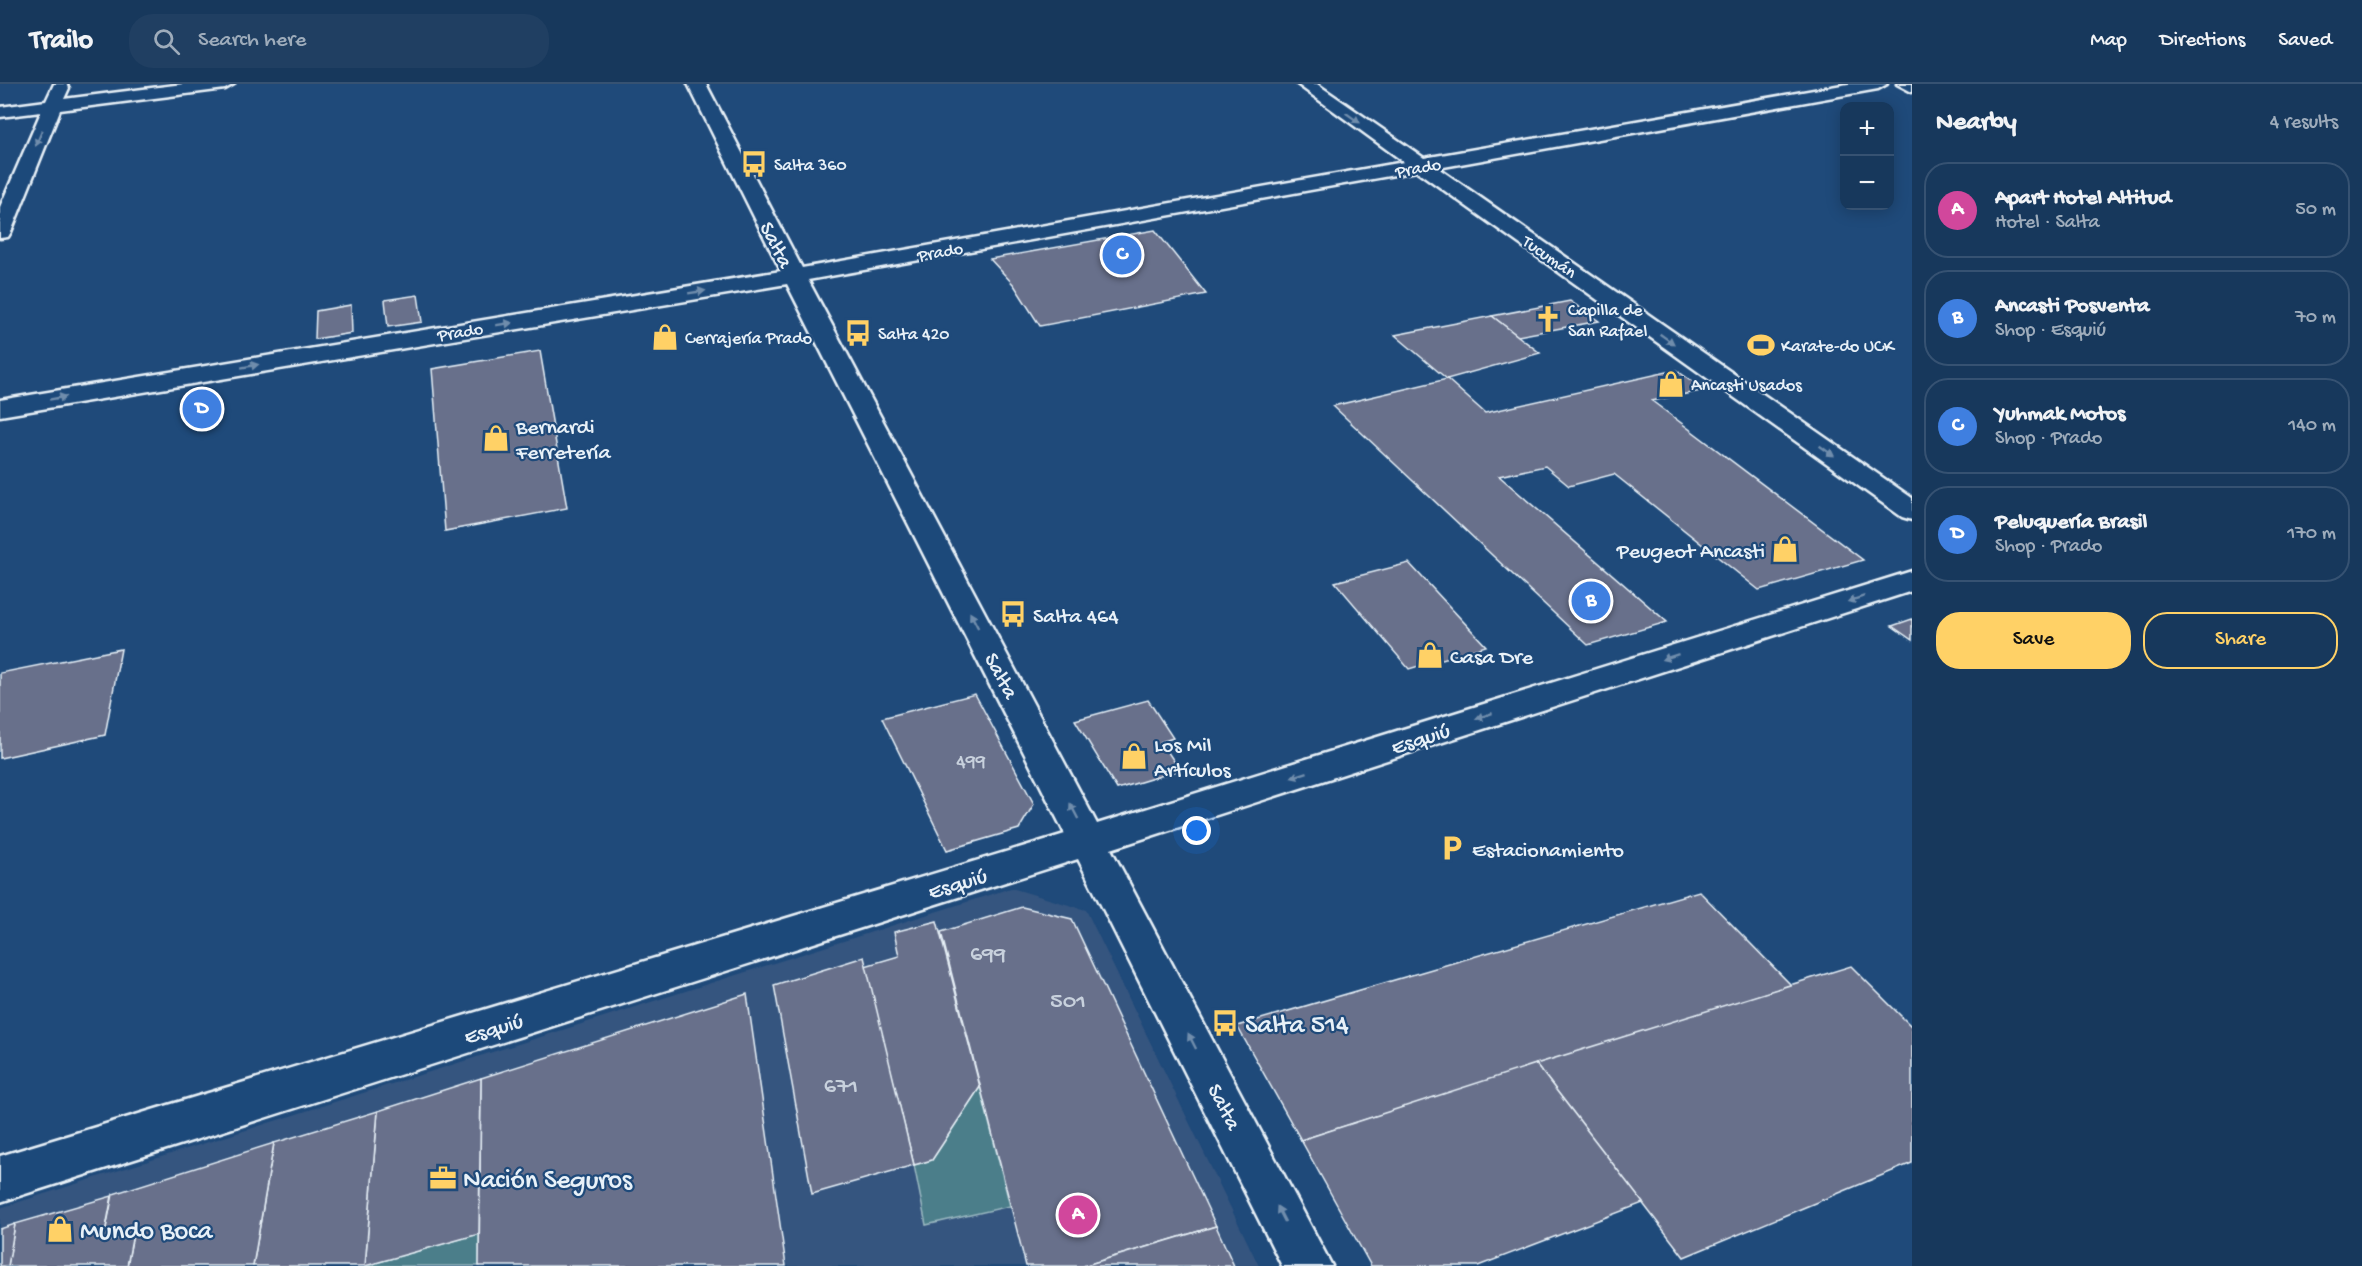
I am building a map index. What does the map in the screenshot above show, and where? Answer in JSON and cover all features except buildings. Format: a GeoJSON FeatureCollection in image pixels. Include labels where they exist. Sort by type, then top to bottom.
{"type":"FeatureCollection","features":[{"type":"Feature","properties":{"kind":"street"},"geometry":{"type":"LineString","coordinates":[[0,232],[62,84]]}},
{"type":"Feature","properties":{"kind":"street"},"geometry":{"type":"LineString","coordinates":[[0,112],[225,84]]}},
{"type":"Feature","properties":{"kind":"street","name":"Salta"},"geometry":{"type":"LineString","coordinates":[[697,84],[794,276],[1090,841],[1308,1266]]}},
{"type":"Feature","properties":{"kind":"street","name":"Tucumán"},"geometry":{"type":"LineString","coordinates":[[1306,84],[1912,511]]}},
{"type":"Feature","properties":{"kind":"street","name":"Prado"},"geometry":{"type":"LineString","coordinates":[[0,408],[794,276],[1423,167],[1878,84]]}},
{"type":"Feature","properties":{"kind":"street"},"geometry":{"type":"LineString","coordinates":[[1906,84],[1912,87]]}},
{"type":"Feature","properties":{"kind":"street","name":"Esquiú"},"geometry":{"type":"LineString","coordinates":[[0,1179],[1090,841],[1912,581]]}},
{"type":"Feature","properties":{"kind":"shaded area"},"geometry":{"type":"Polygon","coordinates":[[[1011,888],[1086,910],[1259,1266],[0,1266],[0,1208],[1011,888]]]}},
{"type":"Feature","properties":{"kind":"green space"},"geometry":{"type":"Polygon","coordinates":[[[980,1087],[1010,1206],[926,1225],[914,1165],[932,1160],[980,1087]]]}},
{"type":"Feature","properties":{"kind":"green space"},"geometry":{"type":"Polygon","coordinates":[[[479,1234],[479,1266],[365,1266],[479,1234]]]}},
{"type":"Feature","properties":{"kind":"place","name":"Salta 360"},"geometry":{"type":"Point","coordinates":[754,164]}},
{"type":"Feature","properties":{"kind":"place","name":"Yuhmak Motos"},"geometry":{"type":"Point","coordinates":[1122,255]}},
{"type":"Feature","properties":{"kind":"place","name":"Capilla de San Rafael"},"geometry":{"type":"Point","coordinates":[1548,319]}},
{"type":"Feature","properties":{"kind":"place","name":"Salta 420"},"geometry":{"type":"Point","coordinates":[858,333]}},
{"type":"Feature","properties":{"kind":"place","name":"Cerrajería Prado"},"geometry":{"type":"Point","coordinates":[665,337]}},
{"type":"Feature","properties":{"kind":"place","name":"Karate-do UCK"},"geometry":{"type":"Point","coordinates":[1761,345]}},
{"type":"Feature","properties":{"kind":"place","name":"Ancasti Usados"},"geometry":{"type":"Point","coordinates":[1671,384]}},
{"type":"Feature","properties":{"kind":"place","name":"Peluquería Brasil"},"geometry":{"type":"Point","coordinates":[202,409]}},
{"type":"Feature","properties":{"kind":"place","name":"Bernardi Ferretería"},"geometry":{"type":"Point","coordinates":[496,438]}},
{"type":"Feature","properties":{"kind":"place","name":"Peugeot Ancasti"},"geometry":{"type":"Point","coordinates":[1785,549]}},
{"type":"Feature","properties":{"kind":"place","name":"Ancasti Posventa"},"geometry":{"type":"Point","coordinates":[1591,601]}},
{"type":"Feature","properties":{"kind":"place","name":"Salta 464"},"geometry":{"type":"Point","coordinates":[1013,614]}},
{"type":"Feature","properties":{"kind":"place","name":"Casa Dre"},"geometry":{"type":"Point","coordinates":[1430,655]}},
{"type":"Feature","properties":{"kind":"place","name":"Los Mil Artículos"},"geometry":{"type":"Point","coordinates":[1134,756]}},
{"type":"Feature","properties":{"kind":"place","name":"Estacionamiento"},"geometry":{"type":"Point","coordinates":[1452,848]}},
{"type":"Feature","properties":{"kind":"place","name":"Salta 514"},"geometry":{"type":"Point","coordinates":[1225,1023]}},
{"type":"Feature","properties":{"kind":"place","name":"Nación Seguros"},"geometry":{"type":"Point","coordinates":[443,1178]}},
{"type":"Feature","properties":{"kind":"place","name":"Apart Hotel Altitud"},"geometry":{"type":"Point","coordinates":[1078,1215]}},
{"type":"Feature","properties":{"kind":"place","name":"Mundo Boca"},"geometry":{"type":"Point","coordinates":[60,1229]}}]}
